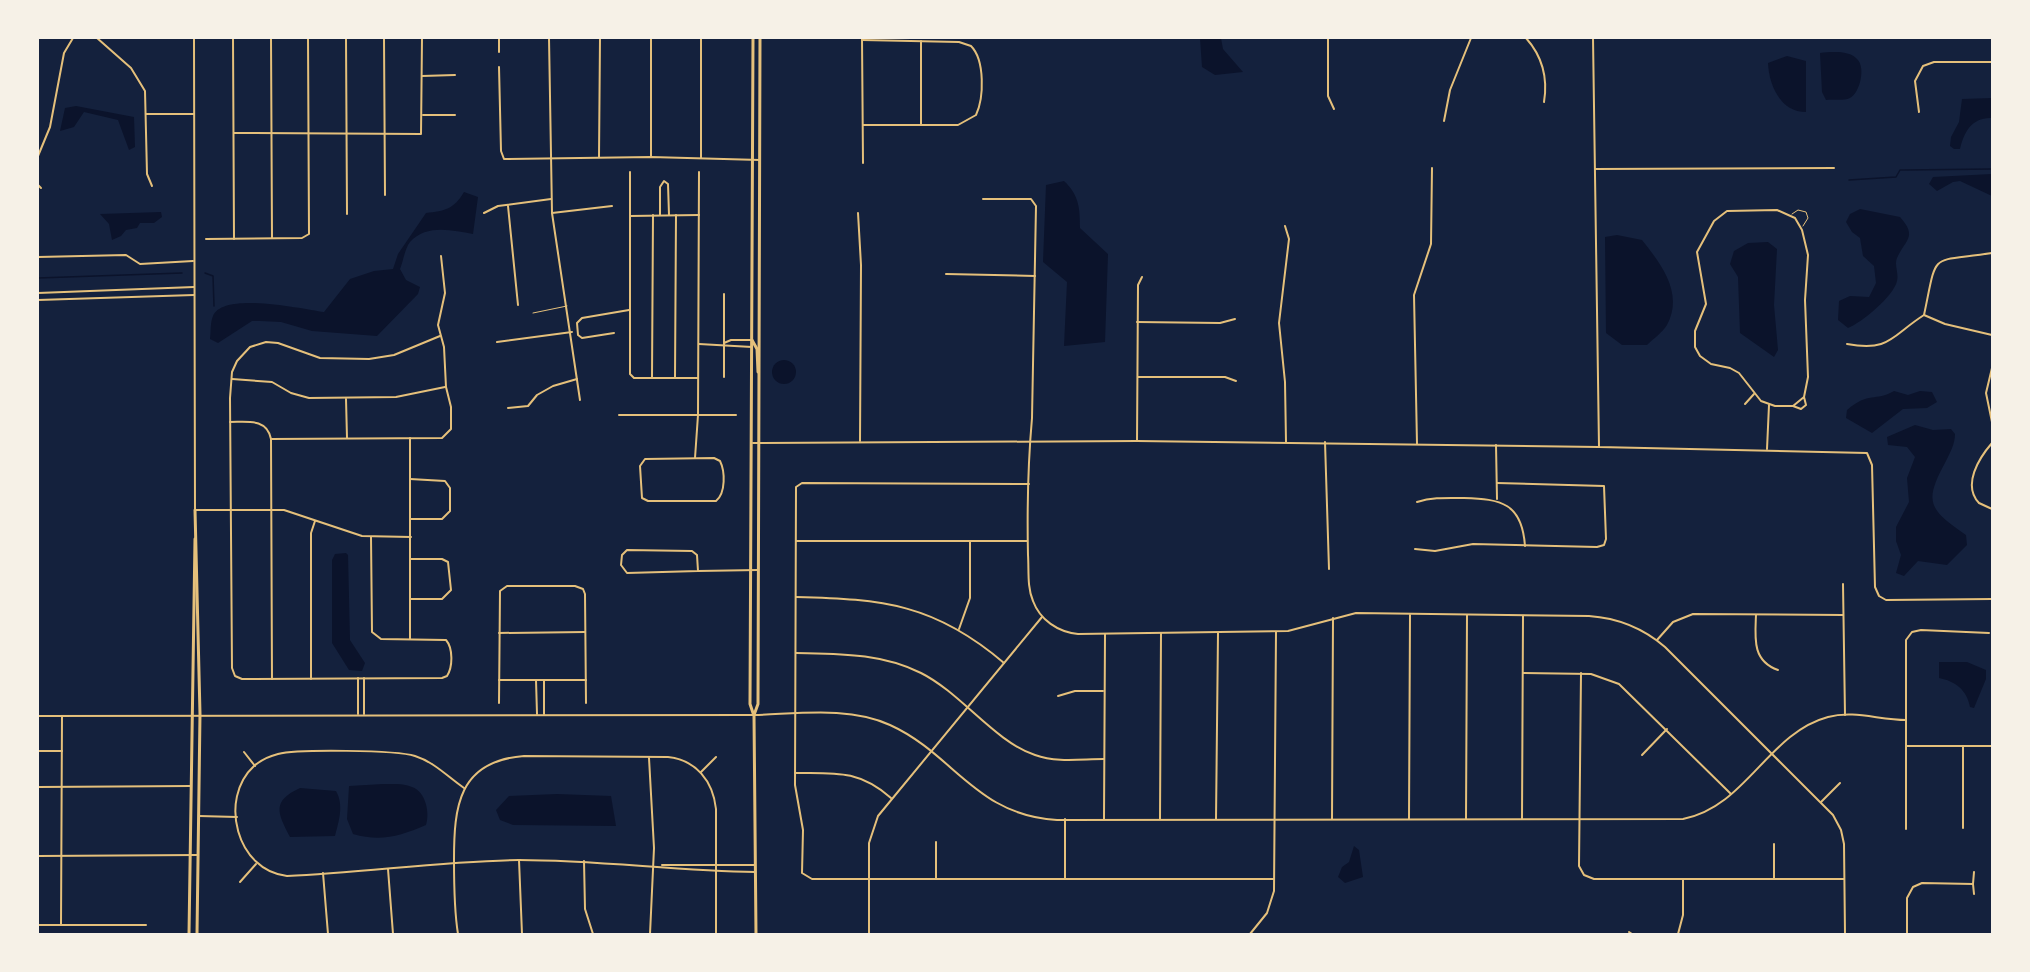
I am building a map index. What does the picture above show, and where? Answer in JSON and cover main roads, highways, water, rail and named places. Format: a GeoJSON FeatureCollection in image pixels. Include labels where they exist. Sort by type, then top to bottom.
{"type":"FeatureCollection","features":[{"type":"Feature","properties":{"kind":"main road"},"geometry":{"type":"LineString","coordinates":[[753,38],[752,340],[756,345],[760,379],[758,704],[754,715]]}},
{"type":"Feature","properties":{"kind":"main road"},"geometry":{"type":"LineString","coordinates":[[756,934],[754,715],[750,704],[760,160],[760,38]]}},
{"type":"Feature","properties":{"kind":"main road"},"geometry":{"type":"LineString","coordinates":[[189,934],[195,510],[200,714],[197,934]]}},
{"type":"Feature","properties":{"kind":"water"},"geometry":{"type":"Polygon","coordinates":[[[1200,38],[1221,38],[1223,49],[1243,72],[1215,75],[1202,67],[1200,38]]]}},
{"type":"Feature","properties":{"kind":"water"},"geometry":{"type":"Polygon","coordinates":[[[1820,53],[1845,53],[1854,56],[1860,63],[1861,80],[1857,91],[1850,98],[1826,100],[1822,92],[1820,53]]]}},
{"type":"Feature","properties":{"kind":"water"},"geometry":{"type":"Polygon","coordinates":[[[1787,56],[1806,61],[1806,112],[1797,111],[1783,103],[1774,89],[1768,63],[1787,56]]]}},
{"type":"Feature","properties":{"kind":"water"},"geometry":{"type":"Polygon","coordinates":[[[1992,98],[1992,118],[1985,118],[1974,123],[1967,131],[1960,149],[1950,146],[1951,137],[1959,122],[1962,99],[1992,98]]]}},
{"type":"Feature","properties":{"kind":"water"},"geometry":{"type":"Polygon","coordinates":[[[76,106],[134,117],[135,147],[129,150],[118,120],[84,112],[74,127],[60,131],[65,108],[76,106]]]}},
{"type":"Feature","properties":{"kind":"water"},"geometry":{"type":"Polygon","coordinates":[[[1992,174],[1992,196],[1960,181],[1953,182],[1937,191],[1929,184],[1933,177],[1992,174]]]}},
{"type":"Feature","properties":{"kind":"water"},"geometry":{"type":"Polygon","coordinates":[[[1064,181],[1073,191],[1078,202],[1080,228],[1108,254],[1105,342],[1064,346],[1067,282],[1043,262],[1046,185],[1064,181]]]}},
{"type":"Feature","properties":{"kind":"water"},"geometry":{"type":"Polygon","coordinates":[[[464,192],[478,197],[473,234],[448,230],[431,231],[416,236],[410,242],[400,269],[406,280],[420,287],[418,294],[377,336],[312,331],[281,322],[252,321],[218,343],[210,339],[213,316],[220,309],[231,304],[282,305],[324,312],[350,279],[374,271],[393,269],[398,254],[426,213],[448,208],[457,202],[464,192]]]}},
{"type":"Feature","properties":{"kind":"water"},"geometry":{"type":"Polygon","coordinates":[[[1860,209],[1900,217],[1909,234],[1896,261],[1895,287],[1876,308],[1861,321],[1848,328],[1838,320],[1839,301],[1850,296],[1869,297],[1876,283],[1874,266],[1863,256],[1860,238],[1852,232],[1846,222],[1850,214],[1860,209]]]}},
{"type":"Feature","properties":{"kind":"water"},"geometry":{"type":"Polygon","coordinates":[[[161,212],[162,217],[154,223],[140,223],[137,228],[126,230],[121,236],[112,240],[109,224],[100,214],[161,212]]]}},
{"type":"Feature","properties":{"kind":"water"},"geometry":{"type":"Polygon","coordinates":[[[1617,235],[1642,240],[1663,269],[1672,290],[1672,313],[1667,325],[1647,345],[1622,345],[1606,333],[1605,237],[1617,235]]]}},
{"type":"Feature","properties":{"kind":"water"},"geometry":{"type":"Polygon","coordinates":[[[1768,242],[1777,249],[1774,305],[1778,350],[1774,357],[1740,333],[1738,277],[1730,264],[1734,251],[1748,243],[1768,242]]]}},
{"type":"Feature","properties":{"kind":"water"},"geometry":{"type":"Polygon","coordinates":[[[784,360],[793,363],[796,372],[793,381],[784,384],[775,381],[772,372],[775,363],[784,360]]]}},
{"type":"Feature","properties":{"kind":"water"},"geometry":{"type":"Polygon","coordinates":[[[1894,391],[1908,395],[1920,391],[1932,392],[1937,402],[1927,408],[1903,409],[1872,433],[1846,418],[1847,410],[1855,404],[1894,391]]]}},
{"type":"Feature","properties":{"kind":"water"},"geometry":{"type":"Polygon","coordinates":[[[1915,425],[1933,430],[1951,429],[1955,434],[1952,448],[1932,496],[1937,511],[1966,535],[1967,545],[1947,565],[1918,561],[1904,576],[1896,573],[1901,555],[1896,541],[1896,527],[1909,502],[1907,478],[1915,457],[1907,447],[1888,445],[1887,437],[1915,425]]]}},
{"type":"Feature","properties":{"kind":"water"},"geometry":{"type":"Polygon","coordinates":[[[346,553],[348,555],[350,640],[365,663],[362,671],[349,670],[332,643],[332,560],[335,554],[346,553]]]}},
{"type":"Feature","properties":{"kind":"water"},"geometry":{"type":"Polygon","coordinates":[[[1939,662],[1967,662],[1986,670],[1986,679],[1974,708],[1970,707],[1959,687],[1939,678],[1939,662]]]}},
{"type":"Feature","properties":{"kind":"water"},"geometry":{"type":"Polygon","coordinates":[[[405,785],[421,793],[426,803],[426,825],[382,838],[353,834],[347,819],[349,786],[405,785]]]}},
{"type":"Feature","properties":{"kind":"water"},"geometry":{"type":"Polygon","coordinates":[[[300,788],[336,791],[340,807],[335,836],[290,837],[280,814],[281,803],[300,788]]]}},
{"type":"Feature","properties":{"kind":"water"},"geometry":{"type":"Polygon","coordinates":[[[557,794],[611,796],[616,826],[513,825],[500,820],[496,810],[509,796],[557,794]]]}},
{"type":"Feature","properties":{"kind":"water"},"geometry":{"type":"Polygon","coordinates":[[[1354,846],[1359,850],[1363,877],[1345,883],[1338,877],[1342,867],[1349,862],[1354,846]]]}},
{"type":"Feature","properties":{"kind":"waterway"},"geometry":{"type":"LineString","coordinates":[[1849,180],[1896,177],[1900,170],[1992,169]]}},
{"type":"Feature","properties":{"kind":"waterway"},"geometry":{"type":"LineString","coordinates":[[38,278],[182,273]]}},
{"type":"Feature","properties":{"kind":"waterway"},"geometry":{"type":"LineString","coordinates":[[205,273],[213,276],[214,306]]}}]}
